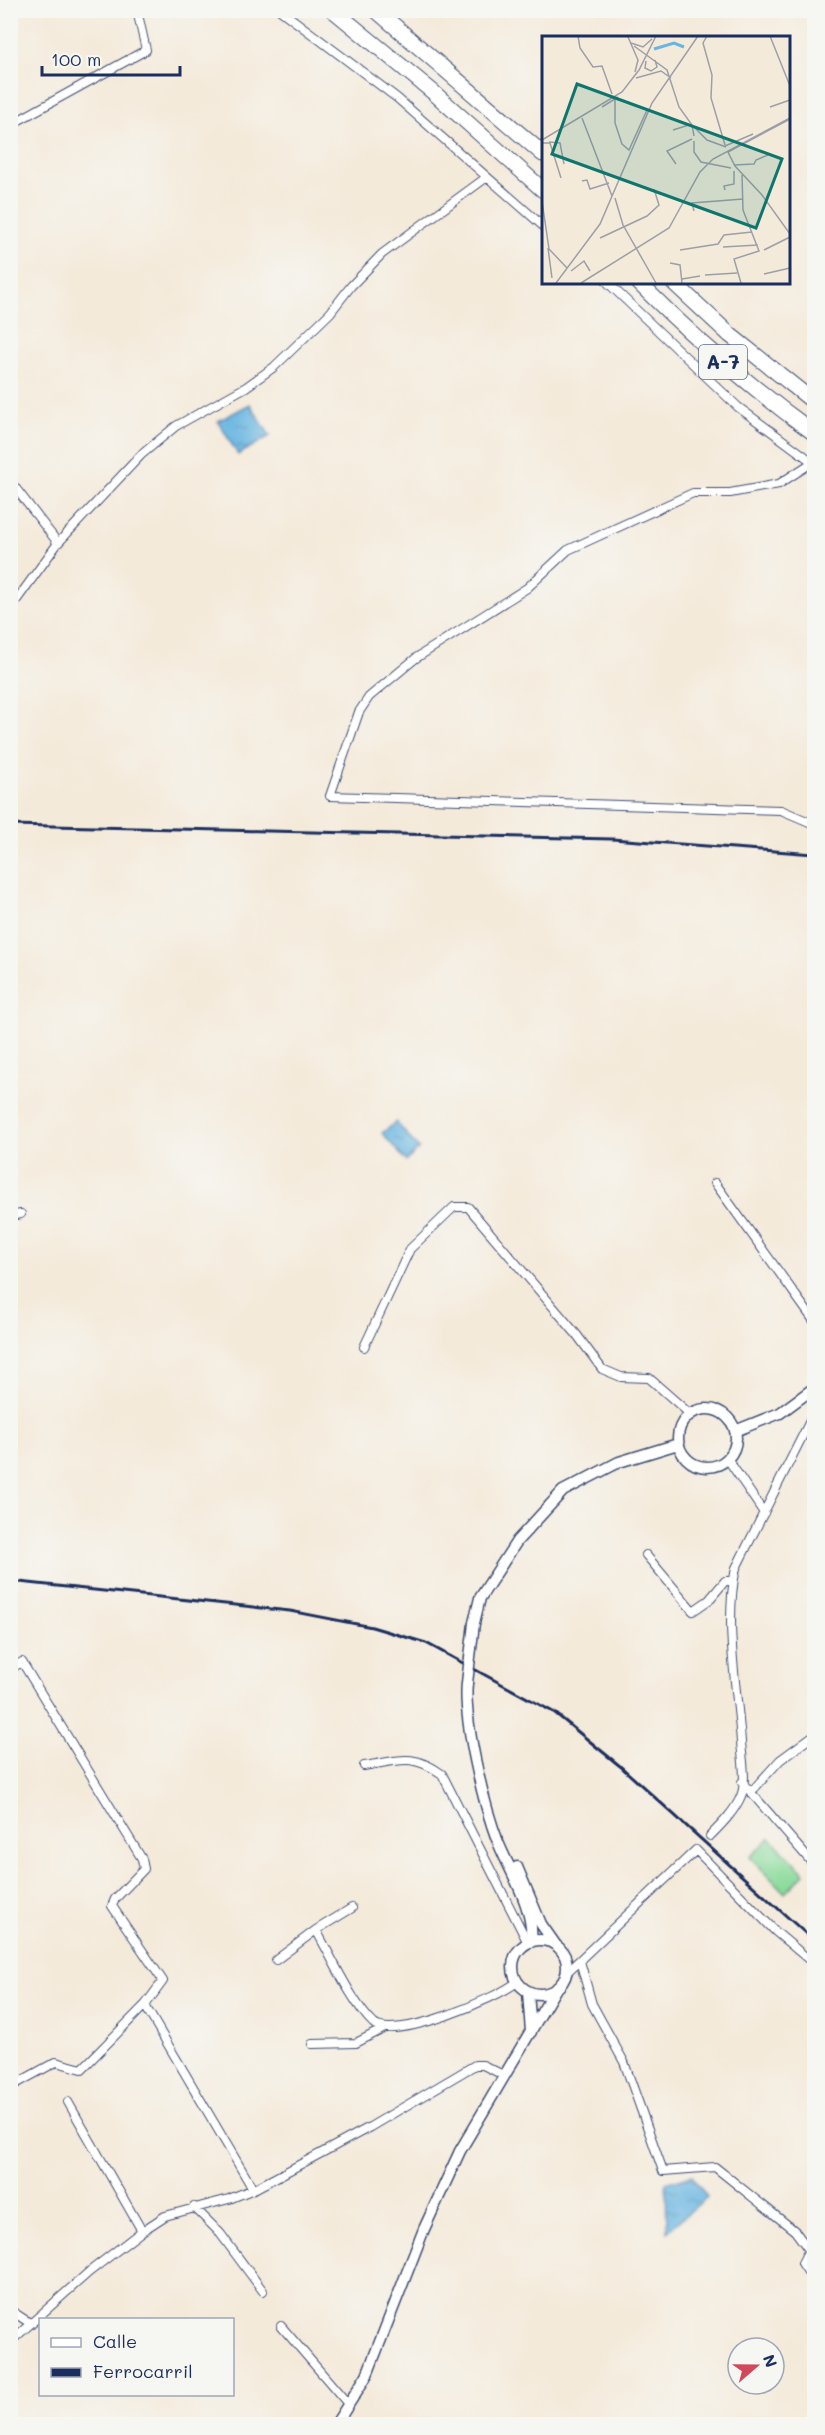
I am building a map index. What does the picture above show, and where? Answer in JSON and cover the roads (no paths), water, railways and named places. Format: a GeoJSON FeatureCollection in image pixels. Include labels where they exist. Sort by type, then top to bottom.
{"type":"FeatureCollection","features":[{"type":"Feature","properties":{"kind":"highway"},"geometry":{"type":"LineString","coordinates":[[333,10],[434,92],[542,189]]}},
{"type":"Feature","properties":{"kind":"highway"},"geometry":{"type":"LineString","coordinates":[[376,10],[542,153]]}},
{"type":"Feature","properties":{"kind":"highway","name":"A-7"},"geometry":{"type":"LineString","coordinates":[[640,284],[682,326],[745,382],[814,433]]}},
{"type":"Feature","properties":{"kind":"highway","name":"A-7"},"geometry":{"type":"LineString","coordinates":[[675,284],[730,335],[814,402]]}},
{"type":"Feature","properties":{"kind":"street"},"geometry":{"type":"LineString","coordinates":[[10,125],[146,50],[137,10]]}},
{"type":"Feature","properties":{"kind":"street"},"geometry":{"type":"LineString","coordinates":[[280,10],[397,98],[542,225]]}},
{"type":"Feature","properties":{"kind":"street"},"geometry":{"type":"LineString","coordinates":[[10,609],[58,543],[141,455],[176,426],[246,387],[274,367],[330,314],[382,254],[487,177]]}},
{"type":"Feature","properties":{"kind":"street"},"geometry":{"type":"LineString","coordinates":[[609,284],[738,407],[814,462],[779,484],[729,493],[693,493],[568,550],[527,588],[416,658],[369,697],[358,712],[330,796],[782,810],[814,824]]}},
{"type":"Feature","properties":{"kind":"street"},"geometry":{"type":"LineString","coordinates":[[10,481],[58,543]]}},
{"type":"Feature","properties":{"kind":"street"},"geometry":{"type":"LineString","coordinates":[[715,1183],[814,1322]]}},
{"type":"Feature","properties":{"kind":"street"},"geometry":{"type":"LineString","coordinates":[[364,1347],[410,1249],[454,1207],[468,1207],[577,1335],[602,1369],[621,1377],[649,1378],[690,1414]]}},
{"type":"Feature","properties":{"kind":"street"},"geometry":{"type":"LineString","coordinates":[[10,1216],[21,1214]]}},
{"type":"Feature","properties":{"kind":"street"},"geometry":{"type":"LineString","coordinates":[[735,1431],[780,1413],[814,1388]]}},
{"type":"Feature","properties":{"kind":"street"},"geometry":{"type":"LineString","coordinates":[[705,1408],[715,1409],[731,1421],[735,1431],[736,1441],[727,1458],[712,1466],[695,1464],[687,1459],[678,1444],[681,1424],[690,1414],[705,1408]]}},
{"type":"Feature","properties":{"kind":"street"},"geometry":{"type":"LineString","coordinates":[[710,1836],[742,1795],[732,1619],[733,1581],[736,1568],[814,1413]]}},
{"type":"Feature","properties":{"kind":"street"},"geometry":{"type":"LineString","coordinates":[[555,1990],[542,1995],[528,1992],[517,1982],[513,1966],[514,1958],[530,1942],[533,1930],[497,1839],[478,1770],[466,1696],[474,1623],[480,1598],[517,1541],[563,1491],[619,1462],[678,1444]]}},
{"type":"Feature","properties":{"kind":"street"},"geometry":{"type":"LineString","coordinates":[[727,1458],[764,1513]]}},
{"type":"Feature","properties":{"kind":"street"},"geometry":{"type":"LineString","coordinates":[[646,1555],[693,1611],[709,1600],[724,1581],[733,1581]]}},
{"type":"Feature","properties":{"kind":"street"},"geometry":{"type":"LineString","coordinates":[[10,1669],[22,1662],[142,1859],[144,1869],[115,1899],[112,1906],[163,1981],[146,2004],[82,2069],[56,2062],[10,2087]]}},
{"type":"Feature","properties":{"kind":"street"},"geometry":{"type":"LineString","coordinates":[[751,1792],[780,1760],[814,1735]]}},
{"type":"Feature","properties":{"kind":"street"},"geometry":{"type":"LineString","coordinates":[[364,1766],[411,1758],[427,1764],[442,1774],[530,1942]]}},
{"type":"Feature","properties":{"kind":"street"},"geometry":{"type":"LineString","coordinates":[[742,1782],[814,1865]]}},
{"type":"Feature","properties":{"kind":"street"},"geometry":{"type":"LineString","coordinates":[[493,1822],[504,1837],[541,1924],[565,1957],[567,1972]]}},
{"type":"Feature","properties":{"kind":"street"},"geometry":{"type":"LineString","coordinates":[[336,2424],[367,2375],[424,2229],[460,2151],[567,1972],[696,1850],[776,1932],[814,1964]]}},
{"type":"Feature","properties":{"kind":"street"},"geometry":{"type":"LineString","coordinates":[[276,1960],[316,1930],[352,1908]]}},
{"type":"Feature","properties":{"kind":"street"},"geometry":{"type":"LineString","coordinates":[[316,1930],[361,2008],[374,2025],[383,2029]]}},
{"type":"Feature","properties":{"kind":"street"},"geometry":{"type":"LineString","coordinates":[[530,1942],[540,1940],[555,1944]]}},
{"type":"Feature","properties":{"kind":"street"},"geometry":{"type":"LineString","coordinates":[[580,1961],[591,2004],[624,2062],[648,2136],[663,2171],[715,2167],[795,2231],[809,2250],[802,2263],[814,2282]]}},
{"type":"Feature","properties":{"kind":"street"},"geometry":{"type":"LineString","coordinates":[[312,2044],[356,2043],[383,2029],[410,2027],[506,1992],[517,1982]]}},
{"type":"Feature","properties":{"kind":"street"},"geometry":{"type":"LineString","coordinates":[[528,1992],[531,2032]]}},
{"type":"Feature","properties":{"kind":"street"},"geometry":{"type":"LineString","coordinates":[[146,2004],[253,2189]]}},
{"type":"Feature","properties":{"kind":"street"},"geometry":{"type":"LineString","coordinates":[[10,2342],[142,2231],[165,2216],[229,2199],[253,2189],[370,2127],[475,2066],[483,2065],[505,2076]]}},
{"type":"Feature","properties":{"kind":"street"},"geometry":{"type":"LineString","coordinates":[[68,2102],[142,2231]]}},
{"type":"Feature","properties":{"kind":"street"},"geometry":{"type":"LineString","coordinates":[[194,2207],[220,2233],[264,2291]]}},
{"type":"Feature","properties":{"kind":"street"},"geometry":{"type":"LineString","coordinates":[[10,2310],[30,2323]]}},
{"type":"Feature","properties":{"kind":"street"},"geometry":{"type":"LineString","coordinates":[[281,2326],[349,2405]]}},
{"type":"Feature","properties":{"kind":"water"},"geometry":{"type":"Polygon","coordinates":[[[250,404],[270,436],[238,455],[218,421],[250,404]]]}},
{"type":"Feature","properties":{"kind":"water"},"geometry":{"type":"Polygon","coordinates":[[[396,1122],[419,1149],[406,1161],[382,1133],[396,1122]]]}},
{"type":"Feature","properties":{"kind":"water"},"geometry":{"type":"Polygon","coordinates":[[[692,2175],[707,2197],[667,2231],[666,2183],[692,2175]]]}},
{"type":"Feature","properties":{"kind":"railway"},"geometry":{"type":"LineString","coordinates":[[10,825],[612,839],[814,854]]}},
{"type":"Feature","properties":{"kind":"railway"},"geometry":{"type":"LineString","coordinates":[[10,1581],[290,1611],[372,1627],[426,1643],[555,1713],[620,1766],[814,1941]]}}]}
